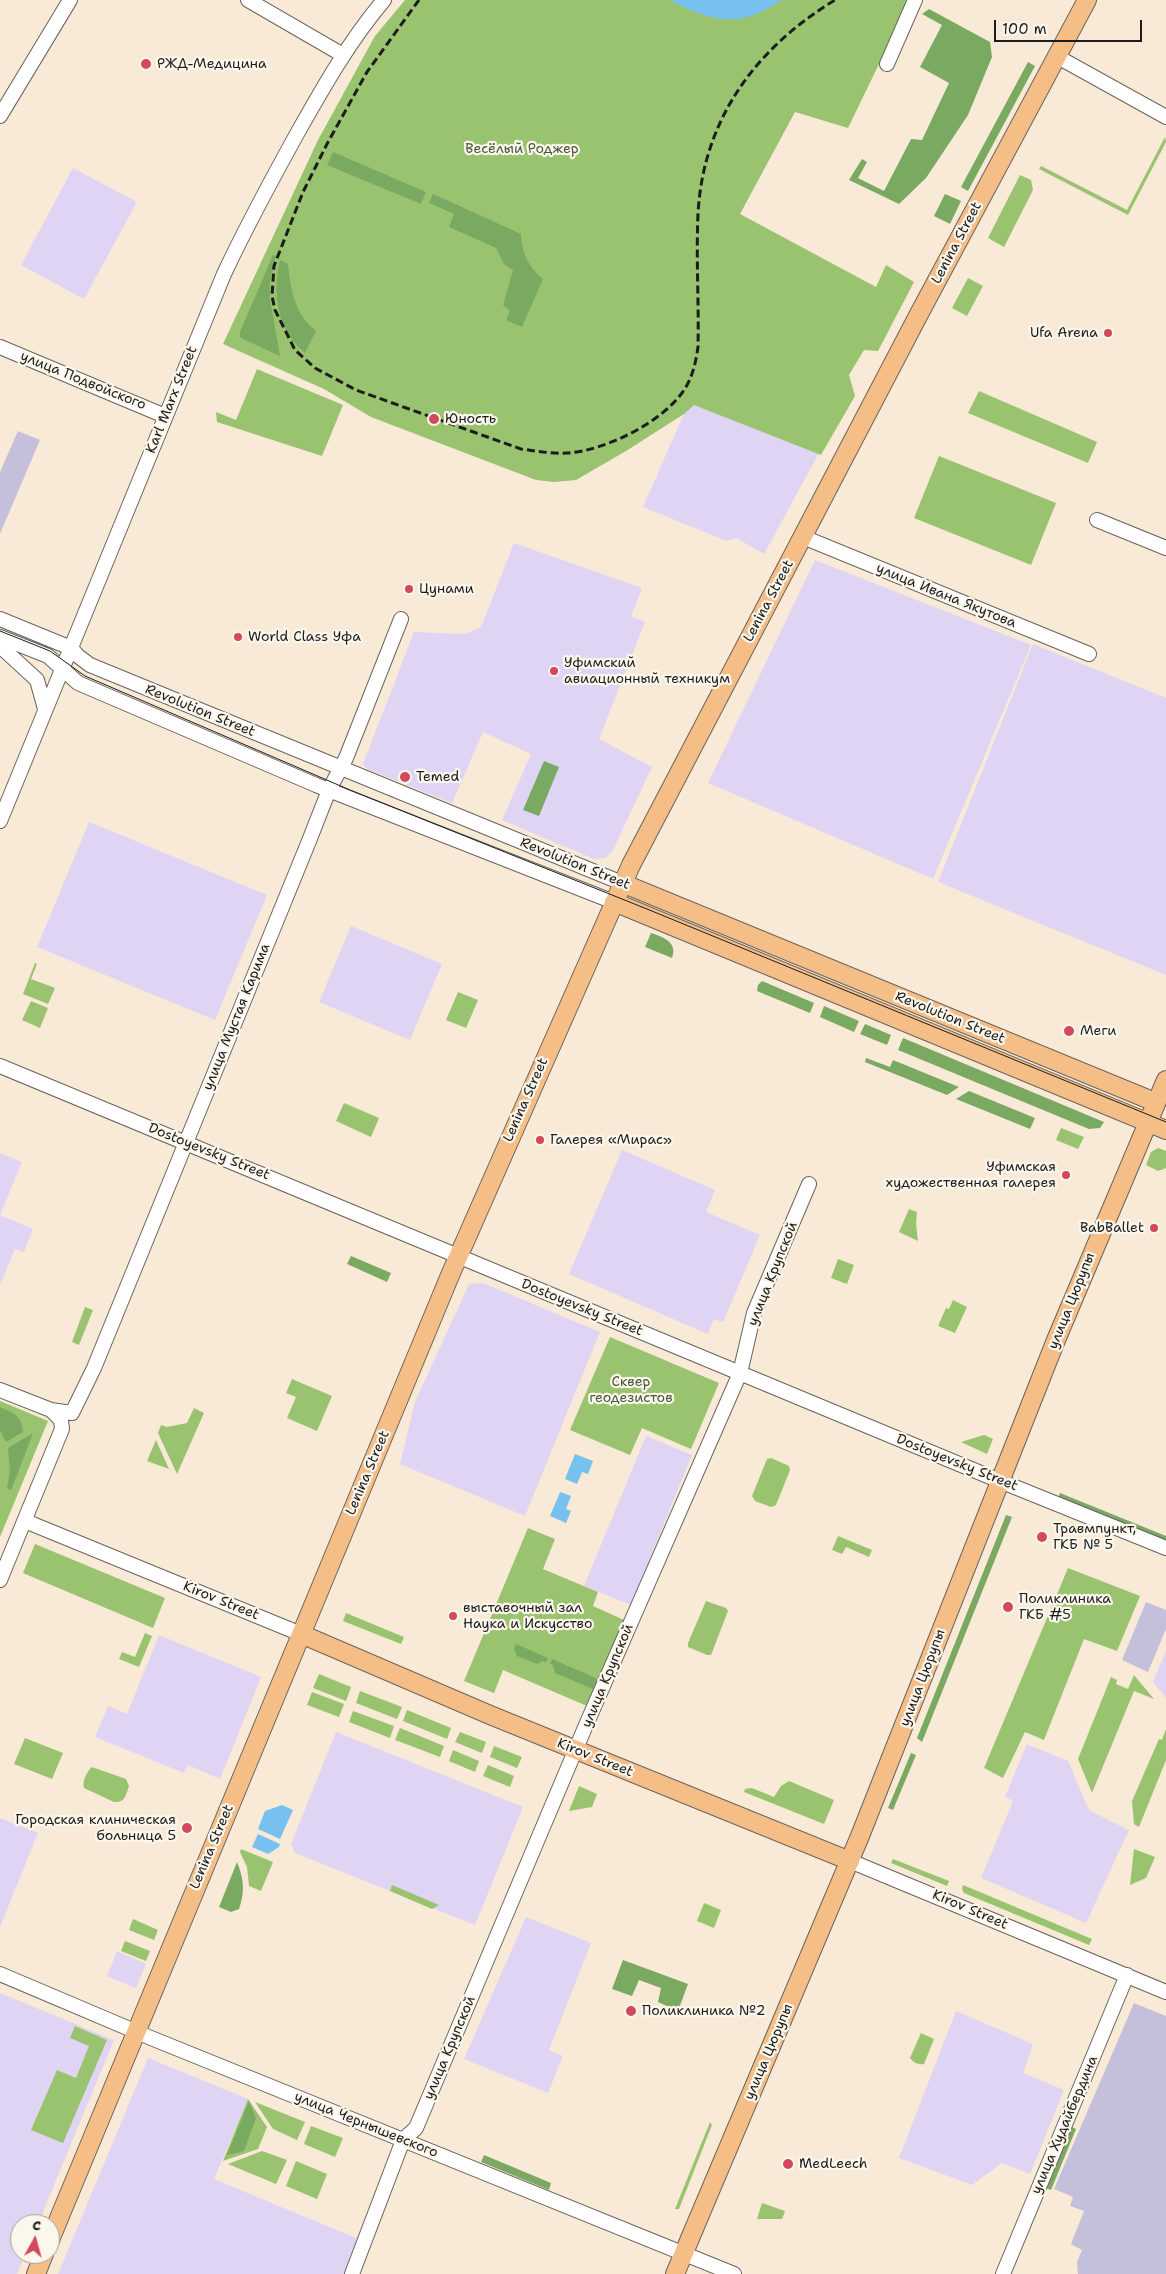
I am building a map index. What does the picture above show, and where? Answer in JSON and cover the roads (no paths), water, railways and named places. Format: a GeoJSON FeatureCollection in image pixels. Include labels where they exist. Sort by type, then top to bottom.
{"type":"FeatureCollection","features":[{"type":"Feature","properties":{"kind":"main road","name":"Lenina Street"},"geometry":{"type":"LineString","coordinates":[[60,2215],[458,1257],[622,883],[685,758],[1087,0]]}},
{"type":"Feature","properties":{"kind":"main road","name":"Revolution Street"},"geometry":{"type":"LineString","coordinates":[[622,883],[1155,1102]]}},
{"type":"Feature","properties":{"kind":"main road"},"geometry":{"type":"LineString","coordinates":[[614,902],[1166,1130]]}},
{"type":"Feature","properties":{"kind":"main road","name":"улица Цюрупы"},"geometry":{"type":"LineString","coordinates":[[675,2274],[850,1861],[1000,1481],[1146,1122],[1166,1080]]}},
{"type":"Feature","properties":{"kind":"main road","name":"Kirov Street"},"geometry":{"type":"LineString","coordinates":[[301,1634],[576,1750],[850,1861]]}},
{"type":"Feature","properties":{"kind":"street"},"geometry":{"type":"LineString","coordinates":[[0,116],[70,0]]}},
{"type":"Feature","properties":{"kind":"street"},"geometry":{"type":"LineString","coordinates":[[248,0],[343,55]]}},
{"type":"Feature","properties":{"kind":"street","name":"Karl Marx Street"},"geometry":{"type":"LineString","coordinates":[[0,821],[224,274],[247,225],[343,55],[363,24],[384,0]]}},
{"type":"Feature","properties":{"kind":"street"},"geometry":{"type":"LineString","coordinates":[[887,64],[915,0]]}},
{"type":"Feature","properties":{"kind":"street"},"geometry":{"type":"LineString","coordinates":[[1056,56],[1166,118]]}},
{"type":"Feature","properties":{"kind":"street","name":"улица Подвойского"},"geometry":{"type":"LineString","coordinates":[[0,348],[165,416]]}},
{"type":"Feature","properties":{"kind":"street"},"geometry":{"type":"LineString","coordinates":[[1097,520],[1166,548]]}},
{"type":"Feature","properties":{"kind":"street","name":"улица Ивана Якутова"},"geometry":{"type":"LineString","coordinates":[[803,537],[1089,654]]}},
{"type":"Feature","properties":{"kind":"street","name":"Revolution Street"},"geometry":{"type":"LineString","coordinates":[[0,619],[72,648],[78,656],[90,665],[622,883]]}},
{"type":"Feature","properties":{"kind":"street","name":"улица Мустая Карима"},"geometry":{"type":"LineString","coordinates":[[51,1410],[72,1413],[94,1368],[329,790],[346,758],[401,619]]}},
{"type":"Feature","properties":{"kind":"street"},"geometry":{"type":"LineString","coordinates":[[0,637],[48,656],[62,666],[78,683],[329,790],[614,902]]}},
{"type":"Feature","properties":{"kind":"street"},"geometry":{"type":"LineString","coordinates":[[0,646],[37,680],[45,709]]}},
{"type":"Feature","properties":{"kind":"street","name":"Dostoyevsky Street"},"geometry":{"type":"LineString","coordinates":[[0,1066],[458,1257],[1166,1548]]}},
{"type":"Feature","properties":{"kind":"street","name":"улица Крупской"},"geometry":{"type":"LineString","coordinates":[[352,2274],[403,2140],[416,2128],[576,1750],[740,1373],[754,1313],[809,1184]]}},
{"type":"Feature","properties":{"kind":"street"},"geometry":{"type":"LineString","coordinates":[[0,1390],[51,1410],[61,1420],[62,1428],[0,1580]]}},
{"type":"Feature","properties":{"kind":"street","name":"Kirov Street"},"geometry":{"type":"LineString","coordinates":[[25,1521],[301,1634]]}},
{"type":"Feature","properties":{"kind":"street","name":"Kirov Street"},"geometry":{"type":"LineString","coordinates":[[850,1861],[1166,1992]]}},
{"type":"Feature","properties":{"kind":"street","name":"улица Чернышевского"},"geometry":{"type":"LineString","coordinates":[[0,1974],[135,2031],[734,2274]]}},
{"type":"Feature","properties":{"kind":"street","name":"улица Худайбердина"},"geometry":{"type":"LineString","coordinates":[[1003,2274],[1127,1975]]}},
{"type":"Feature","properties":{"kind":"water"},"geometry":{"type":"Polygon","coordinates":[[[670,0],[782,0],[752,16],[728,19],[697,13],[670,0]]]}},
{"type":"Feature","properties":{"kind":"water"},"geometry":{"type":"Polygon","coordinates":[[[575,1454],[593,1461],[588,1474],[582,1472],[577,1484],[565,1479],[575,1454]]]}},
{"type":"Feature","properties":{"kind":"water"},"geometry":{"type":"Polygon","coordinates":[[[560,1492],[571,1496],[566,1509],[571,1511],[566,1523],[550,1516],[560,1492]]]}},
{"type":"Feature","properties":{"kind":"water"},"geometry":{"type":"Polygon","coordinates":[[[282,1805],[293,1810],[280,1839],[258,1829],[265,1811],[282,1805]]]}},
{"type":"Feature","properties":{"kind":"water"},"geometry":{"type":"Polygon","coordinates":[[[258,1834],[280,1844],[279,1847],[268,1854],[252,1847],[258,1834]]]}},
{"type":"Feature","properties":{"kind":"tram line"},"geometry":{"type":"LineString","coordinates":[[0,631],[50,651],[85,676],[350,790],[647,909],[1166,1122]]}},
{"type":"Feature","properties":{"kind":"railway"},"geometry":{"type":"LineString","coordinates":[[419,0],[367,72],[303,192],[274,266],[272,296],[275,310],[295,350],[315,368],[356,390],[521,449],[561,453],[599,447],[633,432],[650,422],[677,400],[686,387],[691,378],[698,347],[698,214],[702,179],[710,147],[723,117],[739,89],[758,64],[781,40],[835,0]]}},
{"type":"Feature","properties":{"kind":"place","name":"РЖД-Медицина"},"geometry":{"type":"Point","coordinates":[146,64]}},
{"type":"Feature","properties":{"kind":"place","name":"Ufa Arena"},"geometry":{"type":"Point","coordinates":[1108,333]}},
{"type":"Feature","properties":{"kind":"place","name":"Юность"},"geometry":{"type":"Point","coordinates":[434,419]}},
{"type":"Feature","properties":{"kind":"place","name":"Цунами"},"geometry":{"type":"Point","coordinates":[409,589]}},
{"type":"Feature","properties":{"kind":"place","name":"World Class Уфа"},"geometry":{"type":"Point","coordinates":[238,637]}},
{"type":"Feature","properties":{"kind":"place","name":"Уфимский авиационный техникум"},"geometry":{"type":"Point","coordinates":[554,671]}},
{"type":"Feature","properties":{"kind":"place","name":"Temed"},"geometry":{"type":"Point","coordinates":[405,777]}},
{"type":"Feature","properties":{"kind":"place","name":"Меги"},"geometry":{"type":"Point","coordinates":[1069,1031]}},
{"type":"Feature","properties":{"kind":"place","name":"Галерея «Мирас»"},"geometry":{"type":"Point","coordinates":[540,1140]}},
{"type":"Feature","properties":{"kind":"place","name":"Уфимская художественная галерея"},"geometry":{"type":"Point","coordinates":[1066,1175]}},
{"type":"Feature","properties":{"kind":"place","name":"BabBallet"},"geometry":{"type":"Point","coordinates":[1154,1228]}},
{"type":"Feature","properties":{"kind":"place","name":"Травмпункт, ГКБ № 5"},"geometry":{"type":"Point","coordinates":[1042,1537]}},
{"type":"Feature","properties":{"kind":"place","name":"Поликлиника ГКБ #5"},"geometry":{"type":"Point","coordinates":[1008,1607]}},
{"type":"Feature","properties":{"kind":"place","name":"выставочный зал Наука и Искусство"},"geometry":{"type":"Point","coordinates":[453,1616]}},
{"type":"Feature","properties":{"kind":"place","name":"Городская клиническая больница 5"},"geometry":{"type":"Point","coordinates":[187,1828]}},
{"type":"Feature","properties":{"kind":"place","name":"Поликлиника №2"},"geometry":{"type":"Point","coordinates":[631,2011]}},
{"type":"Feature","properties":{"kind":"place","name":"MedLeech"},"geometry":{"type":"Point","coordinates":[788,2164]}},
{"type":"Feature","properties":{"kind":"park label","name":"Весёлый Роджер"},"geometry":{"type":"Point","coordinates":[522,149]}},
{"type":"Feature","properties":{"kind":"park label","name":"Сквер геодезистов"},"geometry":{"type":"Point","coordinates":[631,1390]}}]}
